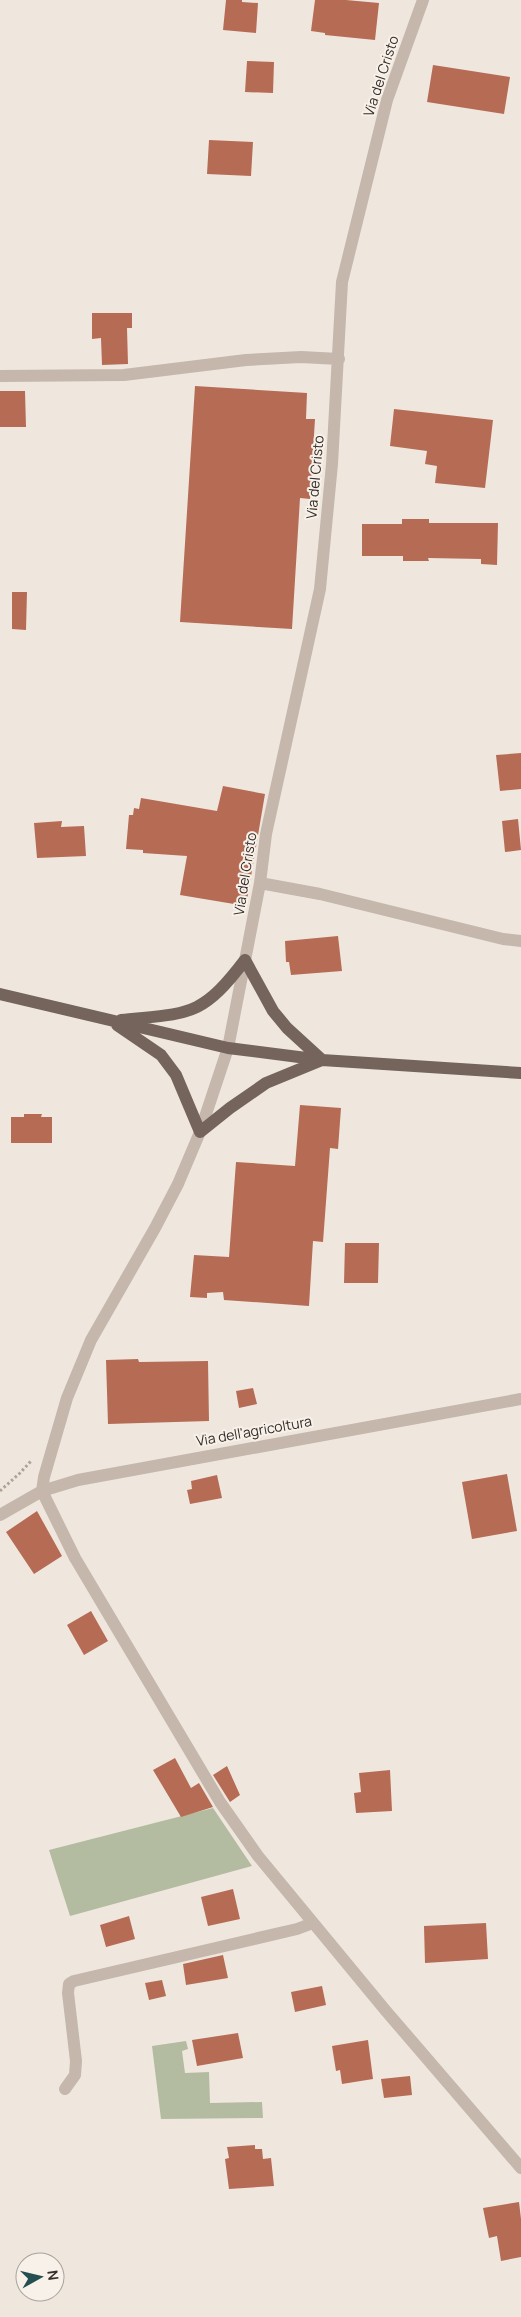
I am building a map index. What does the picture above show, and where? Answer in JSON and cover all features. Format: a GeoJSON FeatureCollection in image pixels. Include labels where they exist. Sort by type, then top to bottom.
{"type":"FeatureCollection","features":[{"type":"Feature","properties":{"kind":"main road"},"geometry":{"type":"LineString","coordinates":[[111,1021],[182,1014],[196,1009],[224,988],[245,960],[273,1011],[286,1028],[322,1060]]}},
{"type":"Feature","properties":{"kind":"main road"},"geometry":{"type":"LineString","coordinates":[[0,994],[228,1048],[322,1060],[521,1073]]}},
{"type":"Feature","properties":{"kind":"main road"},"geometry":{"type":"LineString","coordinates":[[111,1021],[161,1055],[176,1075],[200,1132],[266,1083],[322,1060]]}},
{"type":"Feature","properties":{"kind":"street","name":"Via del Cristo"},"geometry":{"type":"LineString","coordinates":[[42,1491],[44,1477],[67,1398],[91,1340],[178,1184],[200,1132],[228,1048],[260,883],[266,834],[320,589],[339,359],[342,282],[387,100],[423,0]]}},
{"type":"Feature","properties":{"kind":"street"},"geometry":{"type":"LineString","coordinates":[[0,376],[124,375],[246,360],[301,357],[339,359]]}},
{"type":"Feature","properties":{"kind":"street"},"geometry":{"type":"LineString","coordinates":[[260,883],[320,894],[503,939],[521,941]]}},
{"type":"Feature","properties":{"kind":"street","name":"Via dell'agricoltura"},"geometry":{"type":"LineString","coordinates":[[0,1515],[42,1491],[78,1480],[521,1399]]}},
{"type":"Feature","properties":{"kind":"street"},"geometry":{"type":"LineString","coordinates":[[42,1491],[75,1558],[220,1802],[258,1856],[521,2168]]}},
{"type":"Feature","properties":{"kind":"street"},"geometry":{"type":"LineString","coordinates":[[65,2089],[75,2075],[76,2061],[68,1993],[69,1984],[74,1981],[297,1929],[313,1923]]}},
{"type":"Feature","properties":{"kind":"path"},"geometry":{"type":"LineString","coordinates":[[0,1491],[20,1474],[32,1460]]}},
{"type":"Feature","properties":{"kind":"green space"},"geometry":{"type":"Polygon","coordinates":[[[213,1808],[252,1866],[70,1916],[49,1850],[213,1808]]]}},
{"type":"Feature","properties":{"kind":"green space"},"geometry":{"type":"Polygon","coordinates":[[[186,2041],[188,2049],[182,2051],[185,2073],[209,2072],[210,2103],[262,2102],[263,2118],[161,2119],[152,2046],[186,2041]]]}},
{"type":"Feature","properties":{"kind":"building"},"geometry":{"type":"Polygon","coordinates":[[[226,0],[258,3],[256,33],[223,30],[226,0]]]}},
{"type":"Feature","properties":{"kind":"building"},"geometry":{"type":"Polygon","coordinates":[[[315,0],[379,3],[375,40],[325,35],[325,33],[311,31],[315,0]]]}},
{"type":"Feature","properties":{"kind":"building"},"geometry":{"type":"Polygon","coordinates":[[[247,61],[274,62],[273,93],[245,92],[247,61]]]}},
{"type":"Feature","properties":{"kind":"building"},"geometry":{"type":"Polygon","coordinates":[[[433,65],[510,77],[504,114],[427,102],[433,65]]]}},
{"type":"Feature","properties":{"kind":"building"},"geometry":{"type":"Polygon","coordinates":[[[209,140],[253,142],[251,176],[207,174],[209,140]]]}},
{"type":"Feature","properties":{"kind":"building"},"geometry":{"type":"Polygon","coordinates":[[[92,313],[132,313],[132,328],[127,328],[128,364],[102,365],[101,338],[92,339],[92,313]]]}},
{"type":"Feature","properties":{"kind":"building"},"geometry":{"type":"Polygon","coordinates":[[[195,386],[307,393],[306,419],[315,419],[310,499],[300,498],[292,629],[180,622],[195,386]]]}},
{"type":"Feature","properties":{"kind":"building"},"geometry":{"type":"Polygon","coordinates":[[[0,391],[25,391],[26,427],[0,427],[0,391]]]}},
{"type":"Feature","properties":{"kind":"building"},"geometry":{"type":"Polygon","coordinates":[[[394,409],[493,420],[485,488],[435,483],[437,466],[425,464],[427,451],[390,446],[394,409]]]}},
{"type":"Feature","properties":{"kind":"building"},"geometry":{"type":"Polygon","coordinates":[[[402,519],[429,519],[429,523],[498,523],[497,565],[481,564],[481,559],[428,558],[429,561],[403,561],[403,556],[362,556],[362,524],[402,524],[402,519]]]}},
{"type":"Feature","properties":{"kind":"building"},"geometry":{"type":"Polygon","coordinates":[[[12,592],[27,592],[26,630],[12,629],[12,592]]]}},
{"type":"Feature","properties":{"kind":"building"},"geometry":{"type":"Polygon","coordinates":[[[521,753],[521,789],[500,791],[496,755],[521,753]]]}},
{"type":"Feature","properties":{"kind":"building"},"geometry":{"type":"Polygon","coordinates":[[[223,786],[265,794],[246,906],[180,895],[187,856],[143,853],[143,850],[126,849],[129,815],[133,815],[134,808],[139,809],[141,798],[217,811],[223,786]]]}},
{"type":"Feature","properties":{"kind":"building"},"geometry":{"type":"Polygon","coordinates":[[[518,819],[521,850],[505,852],[502,821],[518,819]]]}},
{"type":"Feature","properties":{"kind":"building"},"geometry":{"type":"Polygon","coordinates":[[[62,821],[61,827],[84,826],[86,856],[37,858],[34,823],[62,821]]]}},
{"type":"Feature","properties":{"kind":"building"},"geometry":{"type":"Polygon","coordinates":[[[338,936],[342,971],[291,975],[289,962],[286,962],[285,941],[338,936]]]}},
{"type":"Feature","properties":{"kind":"building"},"geometry":{"type":"Polygon","coordinates":[[[300,1105],[341,1108],[338,1149],[330,1148],[323,1242],[313,1241],[309,1306],[224,1300],[223,1292],[207,1293],[207,1298],[190,1297],[194,1255],[229,1257],[236,1162],[295,1166],[300,1105]]]}},
{"type":"Feature","properties":{"kind":"building"},"geometry":{"type":"Polygon","coordinates":[[[24,1114],[42,1114],[41,1117],[52,1117],[52,1143],[11,1143],[11,1117],[24,1117],[24,1114]]]}},
{"type":"Feature","properties":{"kind":"building"},"geometry":{"type":"Polygon","coordinates":[[[345,1243],[379,1243],[378,1283],[344,1283],[345,1243]]]}},
{"type":"Feature","properties":{"kind":"building"},"geometry":{"type":"Polygon","coordinates":[[[138,1359],[139,1362],[208,1361],[209,1421],[108,1424],[106,1360],[138,1359]]]}},
{"type":"Feature","properties":{"kind":"building"},"geometry":{"type":"Polygon","coordinates":[[[253,1388],[257,1404],[239,1408],[236,1391],[253,1388]]]}},
{"type":"Feature","properties":{"kind":"building"},"geometry":{"type":"Polygon","coordinates":[[[507,1474],[517,1531],[472,1539],[462,1482],[507,1474]]]}},
{"type":"Feature","properties":{"kind":"building"},"geometry":{"type":"Polygon","coordinates":[[[217,1475],[222,1498],[190,1504],[187,1490],[192,1489],[191,1481],[217,1475]]]}},
{"type":"Feature","properties":{"kind":"building"},"geometry":{"type":"Polygon","coordinates":[[[37,1511],[62,1556],[34,1574],[6,1532],[37,1511]]]}},
{"type":"Feature","properties":{"kind":"building"},"geometry":{"type":"Polygon","coordinates":[[[91,1611],[108,1641],[84,1655],[67,1625],[91,1611]]]}},
{"type":"Feature","properties":{"kind":"building"},"geometry":{"type":"Polygon","coordinates":[[[175,1758],[191,1788],[199,1783],[213,1807],[181,1817],[153,1770],[175,1758]]]}},
{"type":"Feature","properties":{"kind":"building"},"geometry":{"type":"Polygon","coordinates":[[[227,1766],[240,1795],[230,1802],[213,1775],[227,1766]]]}},
{"type":"Feature","properties":{"kind":"building"},"geometry":{"type":"Polygon","coordinates":[[[390,1770],[392,1811],[356,1813],[354,1793],[361,1792],[359,1773],[390,1770]]]}},
{"type":"Feature","properties":{"kind":"building"},"geometry":{"type":"Polygon","coordinates":[[[233,1889],[240,1919],[208,1926],[201,1897],[233,1889]]]}},
{"type":"Feature","properties":{"kind":"building"},"geometry":{"type":"Polygon","coordinates":[[[129,1916],[135,1939],[106,1947],[100,1925],[129,1916]]]}},
{"type":"Feature","properties":{"kind":"building"},"geometry":{"type":"Polygon","coordinates":[[[486,1923],[488,1959],[425,1963],[424,1926],[486,1923]]]}},
{"type":"Feature","properties":{"kind":"building"},"geometry":{"type":"Polygon","coordinates":[[[223,1955],[228,1978],[186,1985],[183,1964],[223,1955]]]}},
{"type":"Feature","properties":{"kind":"building"},"geometry":{"type":"Polygon","coordinates":[[[162,1980],[166,1996],[149,2000],[145,1983],[162,1980]]]}},
{"type":"Feature","properties":{"kind":"building"},"geometry":{"type":"Polygon","coordinates":[[[322,1986],[326,2005],[295,2012],[291,1992],[322,1986]]]}},
{"type":"Feature","properties":{"kind":"building"},"geometry":{"type":"Polygon","coordinates":[[[238,2033],[243,2058],[197,2066],[192,2040],[238,2033]]]}},
{"type":"Feature","properties":{"kind":"building"},"geometry":{"type":"Polygon","coordinates":[[[368,2040],[373,2079],[342,2084],[340,2070],[336,2071],[332,2046],[368,2040]]]}},
{"type":"Feature","properties":{"kind":"building"},"geometry":{"type":"Polygon","coordinates":[[[410,2076],[412,2095],[384,2098],[381,2079],[410,2076]]]}},
{"type":"Feature","properties":{"kind":"building"},"geometry":{"type":"Polygon","coordinates":[[[255,2145],[255,2149],[262,2149],[263,2159],[271,2158],[274,2186],[229,2189],[225,2159],[229,2158],[227,2147],[255,2145]]]}},
{"type":"Feature","properties":{"kind":"building"},"geometry":{"type":"Polygon","coordinates":[[[519,2202],[521,2257],[501,2261],[497,2236],[489,2238],[483,2208],[519,2202]]]}}]}
